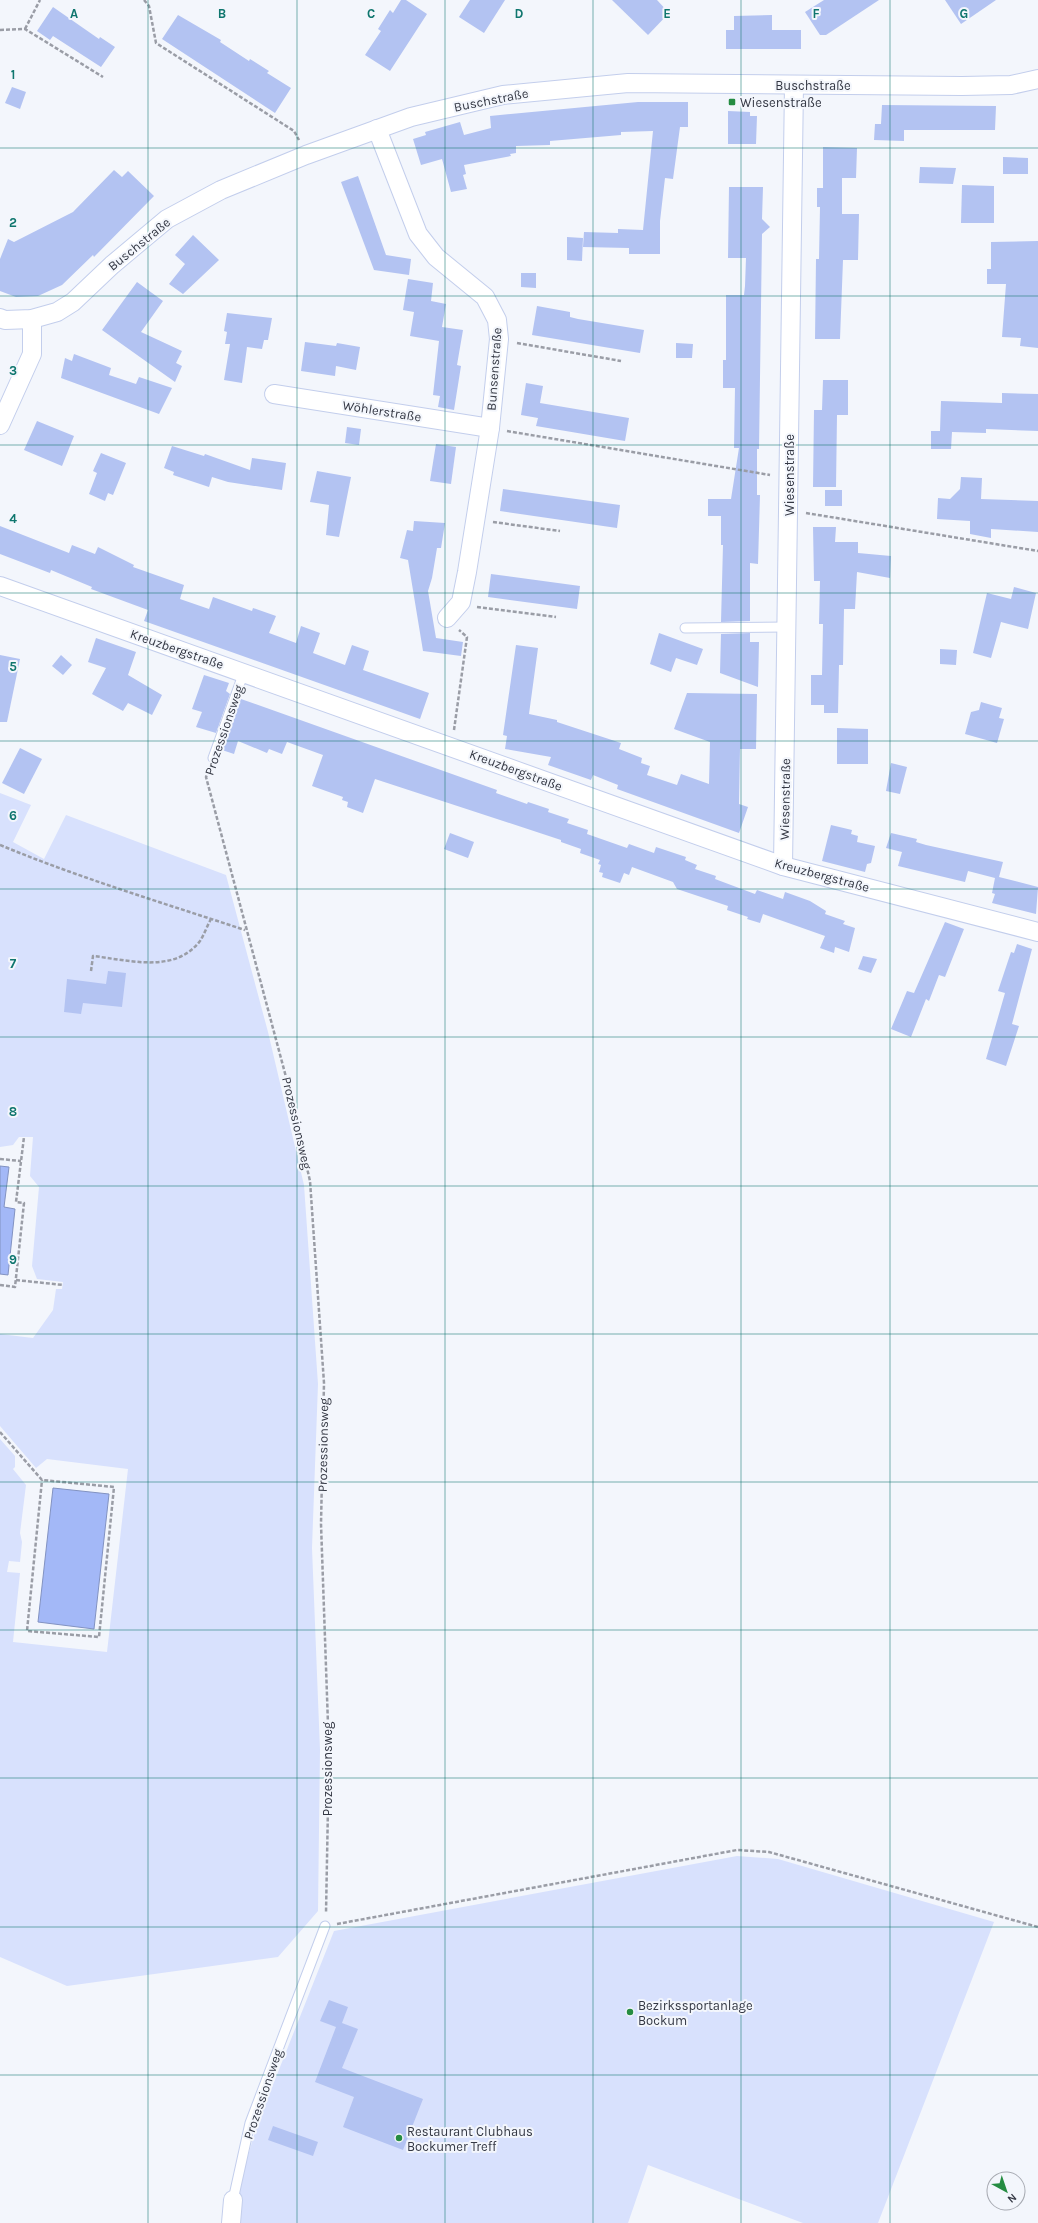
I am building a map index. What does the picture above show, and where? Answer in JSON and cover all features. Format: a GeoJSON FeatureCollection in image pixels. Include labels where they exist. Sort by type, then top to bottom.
{"type":"FeatureCollection","features":[{"type":"Feature","properties":{"kind":"street","name":"Buschstraße"},"geometry":{"type":"LineString","coordinates":[[0,318],[5,320],[32,320],[57,312],[73,302],[112,265],[167,219],[221,190],[306,155],[412,116],[504,95],[628,83],[962,86],[1011,85],[1038,79]]}},
{"type":"Feature","properties":{"kind":"street","name":"Wiesenstraße"},"geometry":{"type":"LineString","coordinates":[[783,866],[794,85]]}},
{"type":"Feature","properties":{"kind":"street","name":"Bunsenstraße"},"geometry":{"type":"LineString","coordinates":[[377,129],[418,234],[436,257],[485,296],[497,320],[499,340],[490,428],[461,602]]}},
{"type":"Feature","properties":{"kind":"street"},"geometry":{"type":"LineString","coordinates":[[0,425],[32,354],[32,320]]}},
{"type":"Feature","properties":{"kind":"street","name":"Wöhlerstraße"},"geometry":{"type":"LineString","coordinates":[[274,394],[490,428]]}},
{"type":"Feature","properties":{"kind":"street","name":"Kreuzbergstraße"},"geometry":{"type":"LineString","coordinates":[[0,586],[63,610],[244,672],[783,866],[1038,932]]}},
{"type":"Feature","properties":{"kind":"street"},"geometry":{"type":"LineString","coordinates":[[447,618],[461,602]]}},
{"type":"Feature","properties":{"kind":"street","name":"Prozessionsweg"},"geometry":{"type":"LineString","coordinates":[[231,2223],[233,2200]]}},
{"type":"Feature","properties":{"kind":"lane"},"geometry":{"type":"LineString","coordinates":[[685,628],[787,627]]}},
{"type":"Feature","properties":{"kind":"lane","name":"Prozessionsweg"},"geometry":{"type":"LineString","coordinates":[[213,758],[244,672]]}},
{"type":"Feature","properties":{"kind":"lane","name":"Prozessionsweg"},"geometry":{"type":"LineString","coordinates":[[233,2200],[250,2123],[325,1926]]}},
{"type":"Feature","properties":{"kind":"path"},"geometry":{"type":"LineString","coordinates":[[25,29],[40,0]]}},
{"type":"Feature","properties":{"kind":"path"},"geometry":{"type":"LineString","coordinates":[[144,0],[149,6],[156,43],[294,131],[306,155]]}},
{"type":"Feature","properties":{"kind":"path"},"geometry":{"type":"LineString","coordinates":[[0,30],[25,29],[103,77]]}},
{"type":"Feature","properties":{"kind":"path"},"geometry":{"type":"LineString","coordinates":[[499,340],[621,361]]}},
{"type":"Feature","properties":{"kind":"path"},"geometry":{"type":"LineString","coordinates":[[490,428],[789,478]]}},
{"type":"Feature","properties":{"kind":"path"},"geometry":{"type":"LineString","coordinates":[[789,511],[1038,551]]}},
{"type":"Feature","properties":{"kind":"path"},"geometry":{"type":"LineString","coordinates":[[475,520],[560,531]]}},
{"type":"Feature","properties":{"kind":"path"},"geometry":{"type":"LineString","coordinates":[[461,602],[474,606],[556,617]]}},
{"type":"Feature","properties":{"kind":"path"},"geometry":{"type":"LineString","coordinates":[[447,618],[467,637],[453,735],[449,746]]}},
{"type":"Feature","properties":{"kind":"path","name":"Prozessionsweg"},"geometry":{"type":"LineString","coordinates":[[213,758],[206,777],[245,930],[286,1077],[310,1181],[324,1383],[321,1524],[329,1753],[325,1926]]}},
{"type":"Feature","properties":{"kind":"path"},"geometry":{"type":"LineString","coordinates":[[0,845],[31,858],[245,930]]}},
{"type":"Feature","properties":{"kind":"path"},"geometry":{"type":"LineString","coordinates":[[91,971],[93,956],[158,963],[171,961],[189,952],[200,940],[211,919]]}},
{"type":"Feature","properties":{"kind":"path"},"geometry":{"type":"LineString","coordinates":[[0,1285],[15,1287],[24,1203],[16,1202],[24,1137]]}},
{"type":"Feature","properties":{"kind":"path"},"geometry":{"type":"LineString","coordinates":[[0,1159],[21,1161]]}},
{"type":"Feature","properties":{"kind":"path"},"geometry":{"type":"LineString","coordinates":[[16,1280],[63,1285]]}},
{"type":"Feature","properties":{"kind":"path"},"geometry":{"type":"LineString","coordinates":[[0,1432],[42,1480],[114,1487],[99,1637],[27,1631],[42,1480]]}},
{"type":"Feature","properties":{"kind":"path"},"geometry":{"type":"LineString","coordinates":[[325,1926],[736,1850],[769,1852],[1038,1927]]}},
{"type":"Feature","properties":{"kind":"shaded area"},"geometry":{"type":"Polygon","coordinates":[[[0,793],[31,805],[13,842],[44,859],[66,815],[226,875],[268,1032],[304,1185],[318,1384],[312,1548],[320,1750],[318,1911],[278,1957],[67,1986],[0,1957],[0,1439],[15,1456],[15,1467],[13,1469],[26,1485],[20,1533],[22,1542],[20,1562],[9,1561],[7,1572],[20,1573],[13,1642],[107,1652],[128,1469],[47,1459],[36,1468],[0,1426],[0,1334],[33,1338],[53,1310],[56,1289],[62,1289],[63,1282],[37,1279],[32,1266],[39,1187],[30,1176],[33,1137],[19,1137],[13,1145],[0,1147],[0,793]]]}},
{"type":"Feature","properties":{"kind":"shaded area","name":"Bezirkssportanlage Bockum"},"geometry":{"type":"Polygon","coordinates":[[[737,1856],[778,1859],[994,1922],[878,2223],[803,2223],[648,2165],[628,2223],[236,2223],[239,2186],[257,2125],[334,1931],[737,1856]]]}},
{"type":"Feature","properties":{"kind":"water"},"geometry":{"type":"Polygon","coordinates":[[[0,1166],[9,1167],[4,1207],[15,1209],[8,1275],[0,1274],[0,1166]]]}},
{"type":"Feature","properties":{"kind":"water"},"geometry":{"type":"Polygon","coordinates":[[[53,1488],[109,1494],[94,1629],[38,1622],[53,1488]]]}},
{"type":"Feature","properties":{"kind":"building"},"geometry":{"type":"Polygon","coordinates":[[[401,0],[406,0],[427,14],[390,71],[365,55],[381,31],[378,29],[390,10],[393,13],[401,0]]]}},
{"type":"Feature","properties":{"kind":"building"},"geometry":{"type":"Polygon","coordinates":[[[470,0],[505,0],[484,33],[459,17],[470,0]]]}},
{"type":"Feature","properties":{"kind":"building"},"geometry":{"type":"Polygon","coordinates":[[[612,0],[657,0],[669,13],[648,35],[612,0]]]}},
{"type":"Feature","properties":{"kind":"building"},"geometry":{"type":"Polygon","coordinates":[[[824,0],[879,0],[826,35],[820,35],[805,12],[824,0]]]}},
{"type":"Feature","properties":{"kind":"building"},"geometry":{"type":"Polygon","coordinates":[[[945,0],[996,0],[961,24],[945,0]]]}},
{"type":"Feature","properties":{"kind":"building"},"geometry":{"type":"Polygon","coordinates":[[[53,7],[99,39],[100,37],[115,47],[101,67],[53,36],[50,40],[37,31],[53,7]]]}},
{"type":"Feature","properties":{"kind":"building"},"geometry":{"type":"Polygon","coordinates":[[[178,15],[221,40],[220,42],[249,61],[250,59],[269,71],[267,73],[291,88],[275,113],[162,39],[178,15]]]}},
{"type":"Feature","properties":{"kind":"building"},"geometry":{"type":"Polygon","coordinates":[[[772,15],[772,30],[801,30],[801,49],[726,49],[726,30],[734,30],[734,16],[772,15]]]}},
{"type":"Feature","properties":{"kind":"building"},"geometry":{"type":"Polygon","coordinates":[[[12,87],[26,92],[20,109],[5,103],[12,87]]]}},
{"type":"Feature","properties":{"kind":"building"},"geometry":{"type":"Polygon","coordinates":[[[638,102],[688,102],[688,127],[680,127],[673,179],[665,178],[660,221],[660,254],[629,254],[629,248],[583,247],[584,232],[618,233],[618,229],[643,230],[653,131],[621,132],[621,135],[550,141],[550,145],[516,146],[516,153],[510,154],[511,156],[464,165],[466,174],[463,175],[467,189],[451,192],[442,159],[421,165],[413,139],[426,135],[425,132],[460,122],[464,135],[491,128],[490,116],[638,102]]]}},
{"type":"Feature","properties":{"kind":"building"},"geometry":{"type":"Polygon","coordinates":[[[882,105],[996,106],[995,130],[904,130],[904,141],[874,140],[875,124],[881,124],[882,105]]]}},
{"type":"Feature","properties":{"kind":"building"},"geometry":{"type":"Polygon","coordinates":[[[728,111],[750,112],[750,116],[757,116],[756,144],[728,144],[728,111]]]}},
{"type":"Feature","properties":{"kind":"building"},"geometry":{"type":"Polygon","coordinates":[[[823,147],[857,148],[856,178],[842,178],[842,214],[859,214],[858,260],[843,260],[840,339],[815,339],[816,259],[819,259],[820,207],[817,207],[817,188],[823,188],[823,147]]]}},
{"type":"Feature","properties":{"kind":"building"},"geometry":{"type":"Polygon","coordinates":[[[1003,157],[1028,158],[1028,174],[1003,174],[1003,157]]]}},
{"type":"Feature","properties":{"kind":"building"},"geometry":{"type":"Polygon","coordinates":[[[920,167],[956,168],[953,184],[919,183],[920,167]]]}},
{"type":"Feature","properties":{"kind":"building"},"geometry":{"type":"Polygon","coordinates":[[[114,170],[122,177],[128,171],[154,196],[94,257],[93,255],[62,285],[38,296],[16,297],[0,291],[0,259],[8,239],[14,242],[73,212],[114,170]]]}},
{"type":"Feature","properties":{"kind":"building"},"geometry":{"type":"Polygon","coordinates":[[[358,176],[386,255],[411,259],[409,275],[374,270],[341,182],[358,176]]]}},
{"type":"Feature","properties":{"kind":"building"},"geometry":{"type":"Polygon","coordinates":[[[962,185],[994,186],[994,223],[961,223],[962,185]]]}},
{"type":"Feature","properties":{"kind":"building"},"geometry":{"type":"Polygon","coordinates":[[[729,187],[763,187],[762,219],[770,227],[762,234],[759,449],[757,449],[757,495],[760,495],[758,564],[750,563],[750,621],[721,622],[723,545],[721,545],[721,516],[708,516],[708,499],[731,499],[739,448],[734,448],[735,388],[723,388],[723,360],[726,360],[726,295],[744,295],[746,258],[728,258],[729,187]]]}},
{"type":"Feature","properties":{"kind":"building"},"geometry":{"type":"Polygon","coordinates":[[[193,235],[219,260],[183,294],[169,284],[185,264],[175,255],[193,235]]]}},
{"type":"Feature","properties":{"kind":"building"},"geometry":{"type":"Polygon","coordinates":[[[567,237],[583,238],[582,261],[567,260],[567,237]]]}},
{"type":"Feature","properties":{"kind":"building"},"geometry":{"type":"Polygon","coordinates":[[[1038,241],[1038,348],[1020,346],[1021,338],[1002,337],[1006,284],[987,284],[987,269],[991,269],[991,242],[1038,241]]]}},
{"type":"Feature","properties":{"kind":"building"},"geometry":{"type":"Polygon","coordinates":[[[521,273],[536,273],[536,288],[521,287],[521,273]]]}},
{"type":"Feature","properties":{"kind":"building"},"geometry":{"type":"Polygon","coordinates":[[[408,279],[433,283],[431,301],[446,304],[442,327],[463,330],[457,365],[461,366],[454,410],[438,407],[440,396],[433,395],[439,341],[410,336],[414,312],[403,310],[408,279]]]}},
{"type":"Feature","properties":{"kind":"building"},"geometry":{"type":"Polygon","coordinates":[[[137,282],[163,301],[141,332],[182,351],[176,363],[182,366],[175,382],[102,330],[137,282]]]}},
{"type":"Feature","properties":{"kind":"building"},"geometry":{"type":"Polygon","coordinates":[[[537,306],[570,312],[570,317],[578,319],[644,330],[640,353],[532,335],[537,306]]]}},
{"type":"Feature","properties":{"kind":"building"},"geometry":{"type":"Polygon","coordinates":[[[227,313],[272,318],[268,340],[264,340],[262,349],[247,347],[242,383],[224,380],[230,344],[225,344],[227,332],[224,331],[227,313]]]}},
{"type":"Feature","properties":{"kind":"building"},"geometry":{"type":"Polygon","coordinates":[[[305,342],[336,346],[337,343],[360,347],[356,370],[336,366],[335,376],[301,371],[305,342]]]}},
{"type":"Feature","properties":{"kind":"building"},"geometry":{"type":"Polygon","coordinates":[[[676,343],[693,344],[692,358],[676,358],[676,343]]]}},
{"type":"Feature","properties":{"kind":"building"},"geometry":{"type":"Polygon","coordinates":[[[74,354],[111,368],[109,375],[136,384],[139,377],[172,388],[159,414],[61,378],[65,358],[72,361],[74,354]]]}},
{"type":"Feature","properties":{"kind":"building"},"geometry":{"type":"Polygon","coordinates":[[[823,380],[848,380],[848,415],[837,415],[836,487],[813,487],[814,410],[822,410],[823,380]]]}},
{"type":"Feature","properties":{"kind":"building"},"geometry":{"type":"Polygon","coordinates":[[[526,383],[543,386],[540,403],[629,418],[625,441],[536,426],[538,418],[521,415],[526,383]]]}},
{"type":"Feature","properties":{"kind":"building"},"geometry":{"type":"Polygon","coordinates":[[[1002,393],[1038,394],[1038,431],[986,429],[986,433],[952,432],[951,449],[931,449],[931,431],[940,431],[941,401],[1002,403],[1002,393]]]}},
{"type":"Feature","properties":{"kind":"building"},"geometry":{"type":"Polygon","coordinates":[[[37,421],[74,436],[62,466],[24,450],[37,421]]]}},
{"type":"Feature","properties":{"kind":"building"},"geometry":{"type":"Polygon","coordinates":[[[347,427],[361,429],[359,445],[345,443],[347,427]]]}},
{"type":"Feature","properties":{"kind":"building"},"geometry":{"type":"Polygon","coordinates":[[[436,444],[456,447],[451,484],[430,481],[436,444]]]}},
{"type":"Feature","properties":{"kind":"building"},"geometry":{"type":"Polygon","coordinates":[[[172,446],[204,456],[205,454],[250,470],[252,458],[286,463],[282,490],[228,482],[212,477],[209,487],[173,475],[174,472],[164,468],[172,446]]]}},
{"type":"Feature","properties":{"kind":"building"},"geometry":{"type":"Polygon","coordinates":[[[101,453],[126,463],[113,495],[108,493],[105,501],[89,494],[97,473],[93,471],[101,453]]]}},
{"type":"Feature","properties":{"kind":"building"},"geometry":{"type":"Polygon","coordinates":[[[317,471],[351,477],[339,537],[326,535],[329,505],[310,502],[317,471]]]}},
{"type":"Feature","properties":{"kind":"building"},"geometry":{"type":"Polygon","coordinates":[[[961,477],[982,478],[981,499],[1038,501],[1038,532],[991,529],[991,538],[970,534],[970,521],[937,519],[938,498],[950,499],[960,489],[961,477]]]}},
{"type":"Feature","properties":{"kind":"building"},"geometry":{"type":"Polygon","coordinates":[[[503,489],[620,505],[617,528],[500,511],[503,489]]]}},
{"type":"Feature","properties":{"kind":"building"},"geometry":{"type":"Polygon","coordinates":[[[825,490],[842,490],[842,506],[825,506],[825,490]]]}},
{"type":"Feature","properties":{"kind":"building"},"geometry":{"type":"Polygon","coordinates":[[[414,521],[445,523],[441,548],[437,548],[432,578],[428,591],[436,638],[463,642],[461,656],[423,651],[408,560],[400,558],[407,530],[413,531],[414,521]]]}},
{"type":"Feature","properties":{"kind":"building"},"geometry":{"type":"Polygon","coordinates":[[[0,526],[69,553],[72,545],[95,554],[98,547],[134,565],[133,567],[184,585],[180,599],[209,609],[213,597],[252,611],[253,608],[276,616],[269,633],[296,643],[301,626],[320,633],[313,653],[345,665],[352,645],[369,651],[363,670],[429,693],[420,719],[144,621],[148,610],[91,589],[92,587],[51,570],[50,573],[0,554],[0,526]]]}},
{"type":"Feature","properties":{"kind":"building"},"geometry":{"type":"Polygon","coordinates":[[[813,527],[836,527],[835,542],[858,542],[858,553],[891,556],[890,578],[857,572],[855,609],[844,609],[843,665],[839,665],[838,713],[824,713],[824,705],[811,705],[811,675],[822,675],[823,624],[819,624],[820,581],[814,581],[813,527]]]}},
{"type":"Feature","properties":{"kind":"building"},"geometry":{"type":"Polygon","coordinates":[[[491,574],[580,586],[577,609],[488,597],[491,574]]]}},
{"type":"Feature","properties":{"kind":"building"},"geometry":{"type":"Polygon","coordinates":[[[1014,587],[1036,593],[1028,629],[1001,622],[991,658],[973,653],[987,593],[1011,599],[1014,587]]]}},
{"type":"Feature","properties":{"kind":"building"},"geometry":{"type":"Polygon","coordinates":[[[659,633],[703,649],[697,665],[676,658],[671,672],[650,664],[659,633]]]}},
{"type":"Feature","properties":{"kind":"building"},"geometry":{"type":"Polygon","coordinates":[[[750,633],[750,642],[759,642],[758,687],[720,673],[721,634],[750,633]]]}},
{"type":"Feature","properties":{"kind":"building"},"geometry":{"type":"Polygon","coordinates":[[[96,638],[136,652],[128,675],[162,695],[152,715],[128,703],[123,711],[92,694],[106,668],[88,662],[96,638]]]}},
{"type":"Feature","properties":{"kind":"building"},"geometry":{"type":"Polygon","coordinates":[[[516,645],[538,648],[529,714],[557,720],[557,722],[621,743],[619,749],[642,758],[641,763],[650,766],[647,775],[677,785],[681,774],[709,784],[710,742],[674,729],[687,693],[757,694],[756,749],[740,749],[739,804],[748,807],[739,833],[617,789],[618,785],[593,775],[591,780],[548,765],[551,757],[505,749],[507,736],[503,735],[516,645]]]}},
{"type":"Feature","properties":{"kind":"building"},"geometry":{"type":"Polygon","coordinates":[[[940,649],[957,650],[956,665],[940,664],[940,649]]]}},
{"type":"Feature","properties":{"kind":"building"},"geometry":{"type":"Polygon","coordinates":[[[0,655],[20,659],[7,722],[0,722],[0,655]]]}},
{"type":"Feature","properties":{"kind":"building"},"geometry":{"type":"Polygon","coordinates":[[[61,655],[72,665],[63,675],[52,666],[61,655]]]}},
{"type":"Feature","properties":{"kind":"building"},"geometry":{"type":"Polygon","coordinates":[[[204,675],[229,683],[226,691],[230,694],[216,733],[196,727],[202,712],[192,709],[204,675]]]}},
{"type":"Feature","properties":{"kind":"building"},"geometry":{"type":"Polygon","coordinates":[[[241,699],[497,790],[496,793],[527,804],[528,802],[549,809],[548,812],[569,819],[567,823],[588,830],[587,834],[627,848],[629,844],[654,853],[656,847],[686,857],[685,860],[697,865],[695,869],[716,876],[715,879],[755,894],[757,890],[783,899],[785,892],[810,901],[826,911],[825,914],[845,921],[843,924],[855,928],[849,952],[835,947],[834,953],[820,948],[825,936],[763,914],[760,923],[747,919],[748,917],[727,910],[728,906],[677,889],[673,882],[632,867],[629,875],[624,873],[620,883],[602,877],[603,873],[599,872],[601,865],[598,864],[600,860],[580,853],[581,849],[561,842],[561,840],[375,779],[363,813],[347,807],[348,802],[342,800],[343,797],[312,786],[323,755],[287,742],[282,754],[269,749],[267,753],[238,741],[234,754],[222,750],[241,699]]]}},
{"type":"Feature","properties":{"kind":"building"},"geometry":{"type":"Polygon","coordinates":[[[981,702],[1002,708],[999,718],[1004,719],[997,743],[965,734],[971,712],[979,710],[981,702]]]}},
{"type":"Feature","properties":{"kind":"building"},"geometry":{"type":"Polygon","coordinates":[[[837,728],[868,729],[868,764],[837,764],[837,728]]]}},
{"type":"Feature","properties":{"kind":"building"},"geometry":{"type":"Polygon","coordinates":[[[20,748],[42,759],[24,794],[2,783],[20,748]]]}},
{"type":"Feature","properties":{"kind":"building"},"geometry":{"type":"Polygon","coordinates":[[[891,763],[907,767],[900,794],[886,791],[891,763]]]}},
{"type":"Feature","properties":{"kind":"building"},"geometry":{"type":"Polygon","coordinates":[[[831,825],[852,830],[851,834],[858,836],[857,842],[875,846],[871,863],[867,864],[865,872],[822,861],[831,825]]]}},
{"type":"Feature","properties":{"kind":"building"},"geometry":{"type":"Polygon","coordinates":[[[450,833],[474,842],[468,858],[444,849],[450,833]]]}},
{"type":"Feature","properties":{"kind":"building"},"geometry":{"type":"Polygon","coordinates":[[[891,833],[917,839],[916,842],[926,845],[1003,862],[999,877],[1038,887],[1036,914],[992,903],[995,894],[992,893],[995,878],[968,871],[965,882],[898,866],[902,852],[886,848],[891,833]]]}},
{"type":"Feature","properties":{"kind":"building"},"geometry":{"type":"Polygon","coordinates":[[[945,922],[964,929],[945,977],[939,975],[929,1001],[926,999],[911,1037],[891,1029],[907,991],[914,993],[945,922]]]}},
{"type":"Feature","properties":{"kind":"building"},"geometry":{"type":"Polygon","coordinates":[[[1017,944],[1032,949],[1012,1024],[1019,1026],[1006,1066],[986,1059],[1005,993],[998,991],[1011,952],[1014,953],[1017,944]]]}},
{"type":"Feature","properties":{"kind":"building"},"geometry":{"type":"Polygon","coordinates":[[[863,956],[877,959],[871,973],[858,969],[863,956]]]}},
{"type":"Feature","properties":{"kind":"building"},"geometry":{"type":"Polygon","coordinates":[[[108,971],[126,973],[122,1007],[83,1003],[81,1014],[64,1012],[67,979],[106,984],[108,971]]]}},
{"type":"Feature","properties":{"kind":"building"},"geometry":{"type":"Polygon","coordinates":[[[329,2000],[348,2007],[342,2023],[358,2029],[342,2068],[423,2099],[403,2150],[343,2127],[354,2097],[315,2082],[336,2027],[320,2021],[329,2000]]]}},
{"type":"Feature","properties":{"kind":"building"},"geometry":{"type":"Polygon","coordinates":[[[273,2126],[318,2142],[313,2156],[268,2140],[273,2126]]]}},
{"type":"Feature","properties":{"kind":"place","name":"Wiesenstraße"},"geometry":{"type":"Point","coordinates":[732,102]}},
{"type":"Feature","properties":{"kind":"place","name":"Bezirkssportanlage Bockum"},"geometry":{"type":"Point","coordinates":[630,2012]}},
{"type":"Feature","properties":{"kind":"place","name":"Restaurant Clubhaus Bockumer Treff"},"geometry":{"type":"Point","coordinates":[399,2138]}}]}
